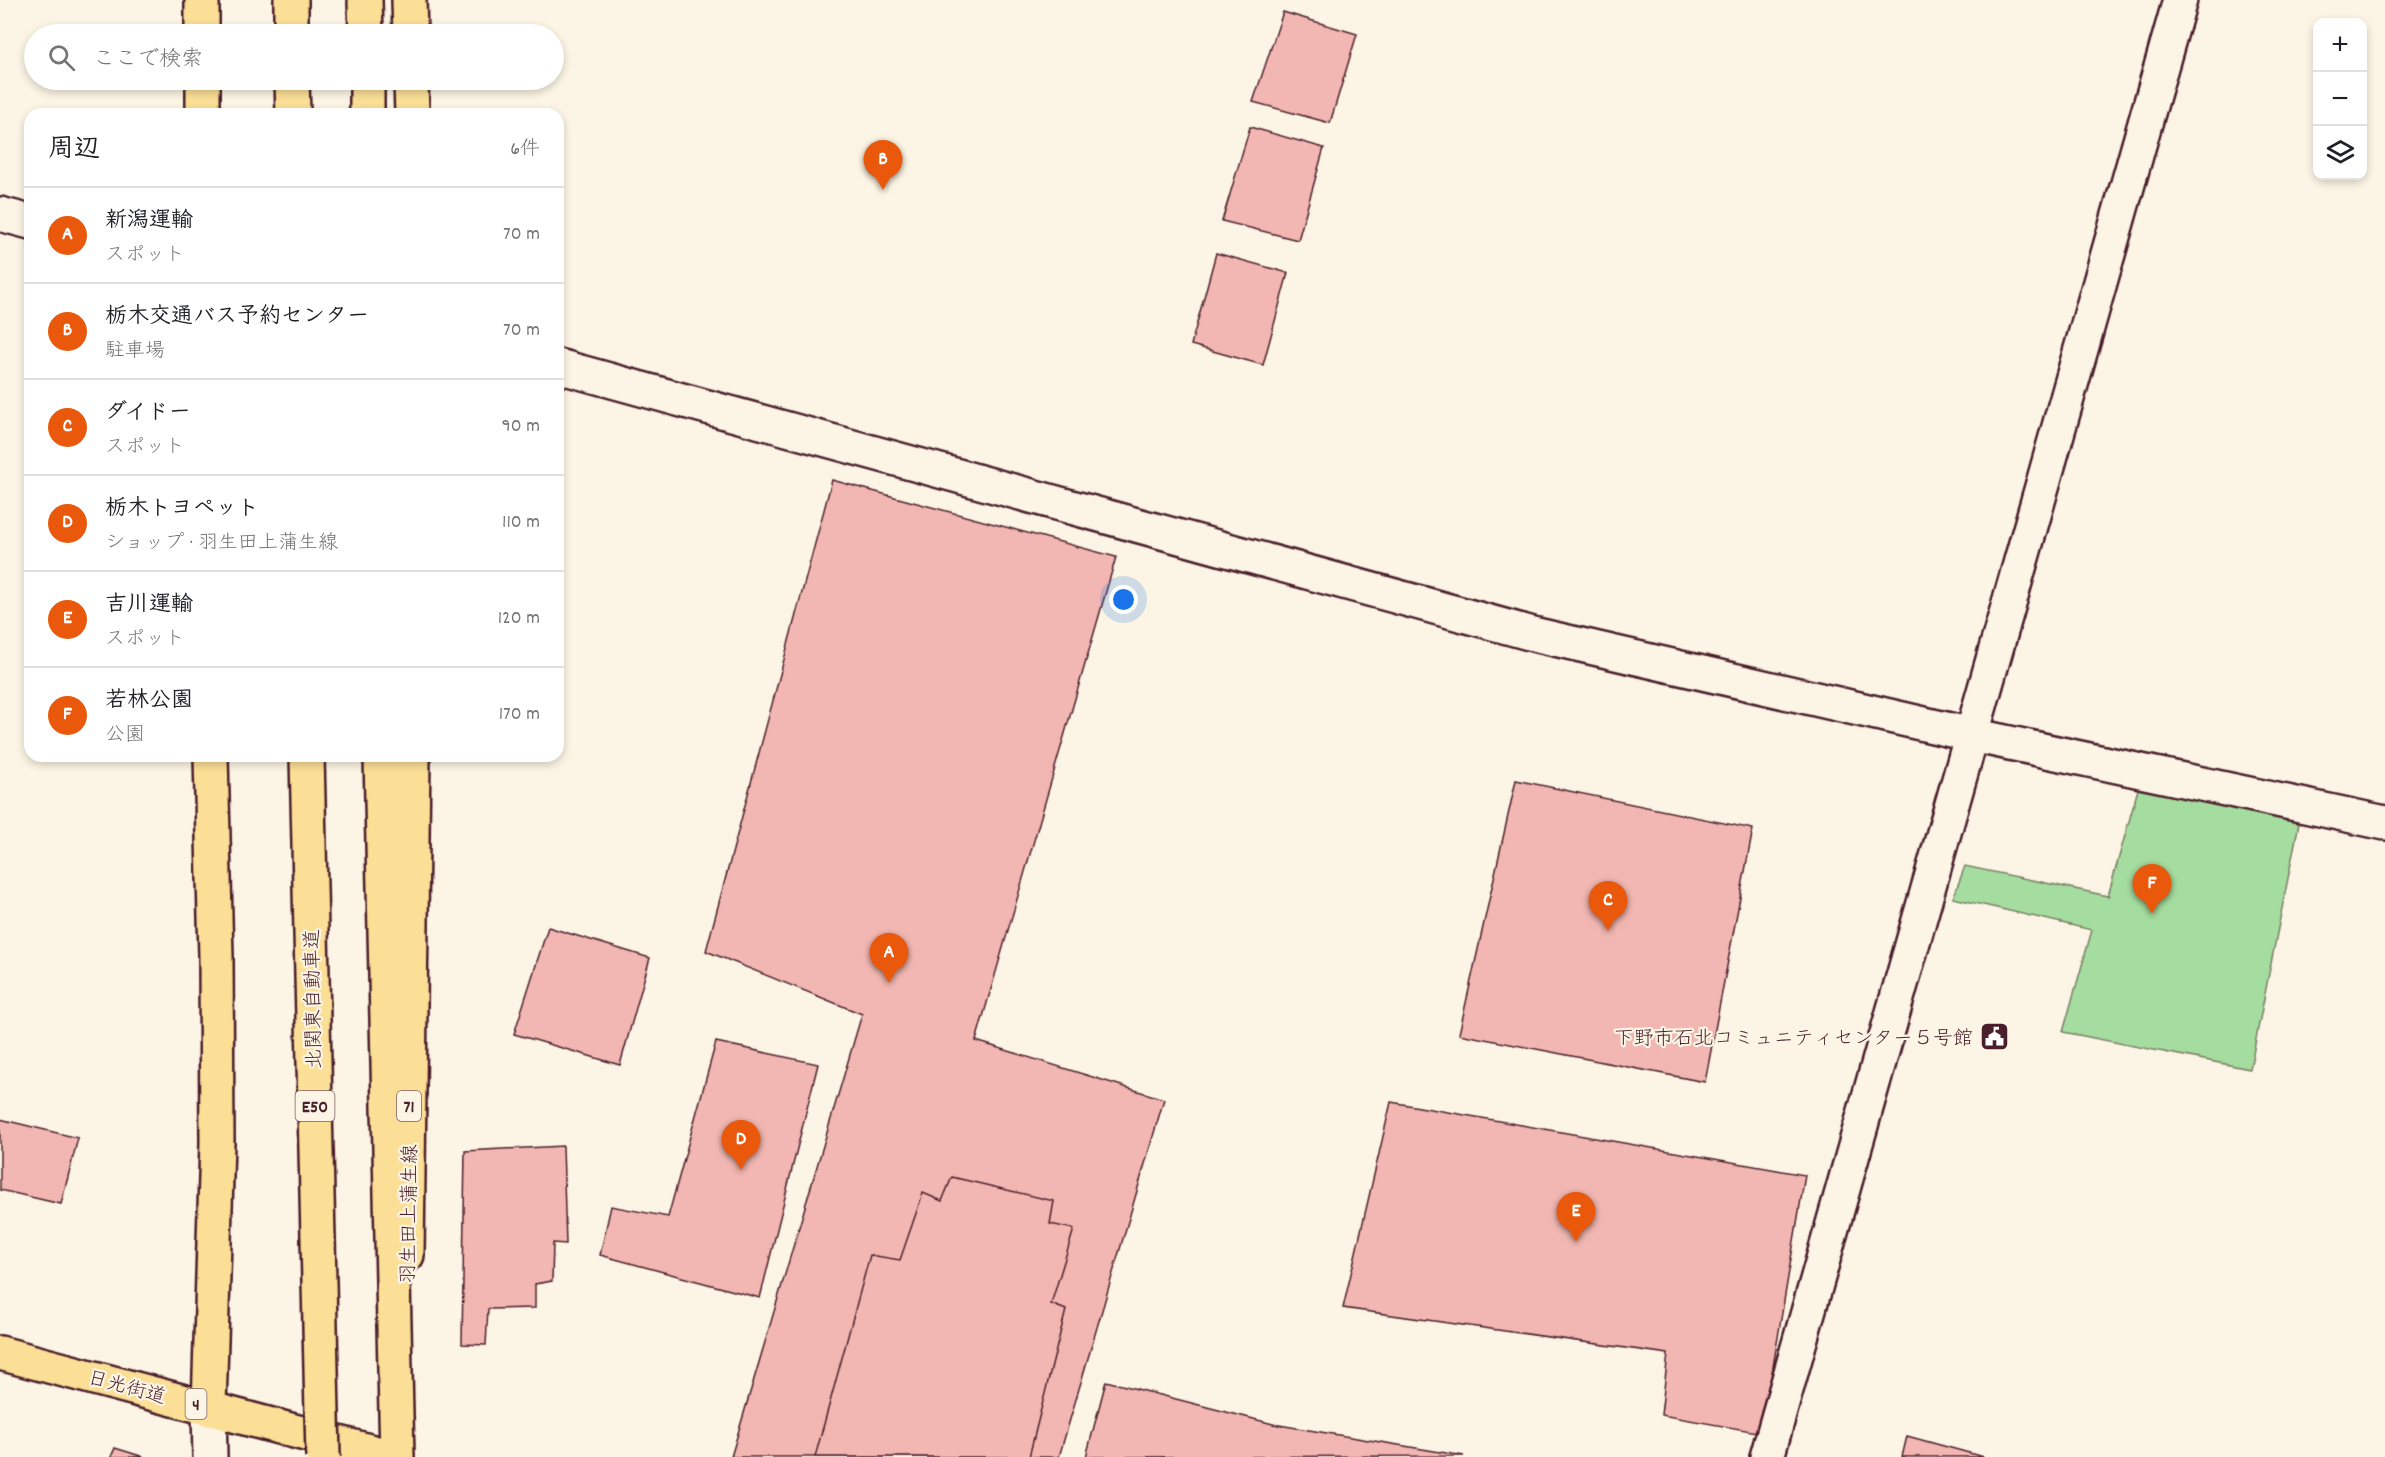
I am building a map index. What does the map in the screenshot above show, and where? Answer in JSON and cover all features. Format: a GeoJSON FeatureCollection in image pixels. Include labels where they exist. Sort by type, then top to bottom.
{"type":"FeatureCollection","features":[{"type":"Feature","properties":{"kind":"main road"},"geometry":{"type":"LineString","coordinates":[[202,0],[202,24]]}},
{"type":"Feature","properties":{"kind":"main road"},"geometry":{"type":"LineString","coordinates":[[291,0],[291,24]]}},
{"type":"Feature","properties":{"kind":"main road"},"geometry":{"type":"LineString","coordinates":[[365,0],[366,24]]}},
{"type":"Feature","properties":{"kind":"main road"},"geometry":{"type":"LineString","coordinates":[[409,0],[410,24]]}},
{"type":"Feature","properties":{"kind":"main road"},"geometry":{"type":"LineString","coordinates":[[203,90],[203,108]]}},
{"type":"Feature","properties":{"kind":"main road"},"geometry":{"type":"LineString","coordinates":[[292,90],[293,108]]}},
{"type":"Feature","properties":{"kind":"main road"},"geometry":{"type":"LineString","coordinates":[[367,90],[367,108]]}},
{"type":"Feature","properties":{"kind":"main road"},"geometry":{"type":"LineString","coordinates":[[411,90],[412,108]]}},
{"type":"Feature","properties":{"kind":"main road"},"geometry":{"type":"LineString","coordinates":[[209,1407],[217,1143],[216,957],[211,762]]}},
{"type":"Feature","properties":{"kind":"main road","name":"北関東自動車道"},"geometry":{"type":"LineString","coordinates":[[307,762],[323,1457]]}},
{"type":"Feature","properties":{"kind":"main road"},"geometry":{"type":"LineString","coordinates":[[381,762],[397,1457]]}},
{"type":"Feature","properties":{"kind":"main road","name":"羽生田上蒲生線"},"geometry":{"type":"LineString","coordinates":[[405,1457],[413,762]]}},
{"type":"Feature","properties":{"kind":"main road","name":"日光街道"},"geometry":{"type":"LineString","coordinates":[[0,1353],[392,1457]]}},
{"type":"Feature","properties":{"kind":"street"},"geometry":{"type":"LineString","coordinates":[[1767,1457],[2180,0]]}},
{"type":"Feature","properties":{"kind":"street"},"geometry":{"type":"LineString","coordinates":[[0,214],[24,220]]}},
{"type":"Feature","properties":{"kind":"street"},"geometry":{"type":"LineString","coordinates":[[564,368],[1533,634],[1972,735],[2385,823]]}},
{"type":"Feature","properties":{"kind":"street"},"geometry":{"type":"LineString","coordinates":[[209,1407],[210,1457]]}},
{"type":"Feature","properties":{"kind":"green space"},"geometry":{"type":"Polygon","coordinates":[[[2138,789],[2300,818],[2250,1069],[2063,1032],[2092,930],[1953,898],[1965,866],[2108,896],[2138,789]]]}},
{"type":"Feature","properties":{"kind":"building"},"geometry":{"type":"Polygon","coordinates":[[[1283,12],[1357,34],[1330,123],[1253,102],[1283,12]]]}},
{"type":"Feature","properties":{"kind":"building"},"geometry":{"type":"Polygon","coordinates":[[[1250,127],[1324,148],[1298,240],[1222,221],[1250,127]]]}},
{"type":"Feature","properties":{"kind":"building"},"geometry":{"type":"Polygon","coordinates":[[[1216,253],[1288,273],[1263,365],[1191,345],[1216,253]]]}},
{"type":"Feature","properties":{"kind":"building"},"geometry":{"type":"Polygon","coordinates":[[[832,480],[1116,557],[976,1041],[1164,1099],[1059,1457],[731,1457],[862,1014],[706,951],[832,480]]]}},
{"type":"Feature","properties":{"kind":"building"},"geometry":{"type":"Polygon","coordinates":[[[1516,780],[1753,829],[1705,1082],[1459,1034],[1516,780]]]}},
{"type":"Feature","properties":{"kind":"building"},"geometry":{"type":"Polygon","coordinates":[[[548,927],[650,958],[620,1065],[514,1034],[548,927]]]}},
{"type":"Feature","properties":{"kind":"building"},"geometry":{"type":"Polygon","coordinates":[[[716,1042],[818,1064],[760,1298],[600,1255],[611,1206],[668,1217],[716,1042]]]}},
{"type":"Feature","properties":{"kind":"building"},"geometry":{"type":"Polygon","coordinates":[[[1391,1102],[1805,1175],[1762,1433],[1661,1415],[1668,1354],[1343,1308],[1391,1102]]]}},
{"type":"Feature","properties":{"kind":"building"},"geometry":{"type":"Polygon","coordinates":[[[0,1119],[78,1138],[61,1204],[0,1190],[0,1119]]]}},
{"type":"Feature","properties":{"kind":"building"},"geometry":{"type":"Polygon","coordinates":[[[563,1146],[566,1244],[553,1243],[552,1281],[535,1284],[535,1308],[488,1309],[486,1345],[462,1344],[465,1151],[563,1146]]]}},
{"type":"Feature","properties":{"kind":"building"},"geometry":{"type":"Polygon","coordinates":[[[952,1177],[1054,1201],[1050,1224],[1074,1229],[1051,1304],[1066,1310],[1029,1457],[815,1457],[870,1255],[900,1260],[923,1193],[942,1201],[952,1177]]]}},
{"type":"Feature","properties":{"kind":"building"},"geometry":{"type":"Polygon","coordinates":[[[1106,1381],[1273,1424],[1464,1456],[1086,1457],[1106,1381]]]}},
{"type":"Feature","properties":{"kind":"building"},"geometry":{"type":"Polygon","coordinates":[[[1907,1436],[1984,1457],[1902,1457],[1907,1436]]]}},
{"type":"Feature","properties":{"kind":"building"},"geometry":{"type":"Polygon","coordinates":[[[115,1448],[144,1457],[111,1457],[115,1448]]]}},
{"type":"Feature","properties":{"kind":"place","name":"栃木交通バス予約センター"},"geometry":{"type":"Point","coordinates":[883,190]}},
{"type":"Feature","properties":{"kind":"place","name":"若林公園"},"geometry":{"type":"Point","coordinates":[2152,914]}},
{"type":"Feature","properties":{"kind":"place","name":"ダイドー"},"geometry":{"type":"Point","coordinates":[1608,931]}},
{"type":"Feature","properties":{"kind":"place","name":"新潟運輸"},"geometry":{"type":"Point","coordinates":[889,983]}},
{"type":"Feature","properties":{"kind":"place","name":"下野市石北コミュニティセンター５号館"},"geometry":{"type":"Point","coordinates":[1994,1037]}},
{"type":"Feature","properties":{"kind":"place","name":"栃木トヨペット"},"geometry":{"type":"Point","coordinates":[741,1170]}},
{"type":"Feature","properties":{"kind":"place","name":"吉川運輸"},"geometry":{"type":"Point","coordinates":[1576,1242]}}]}
